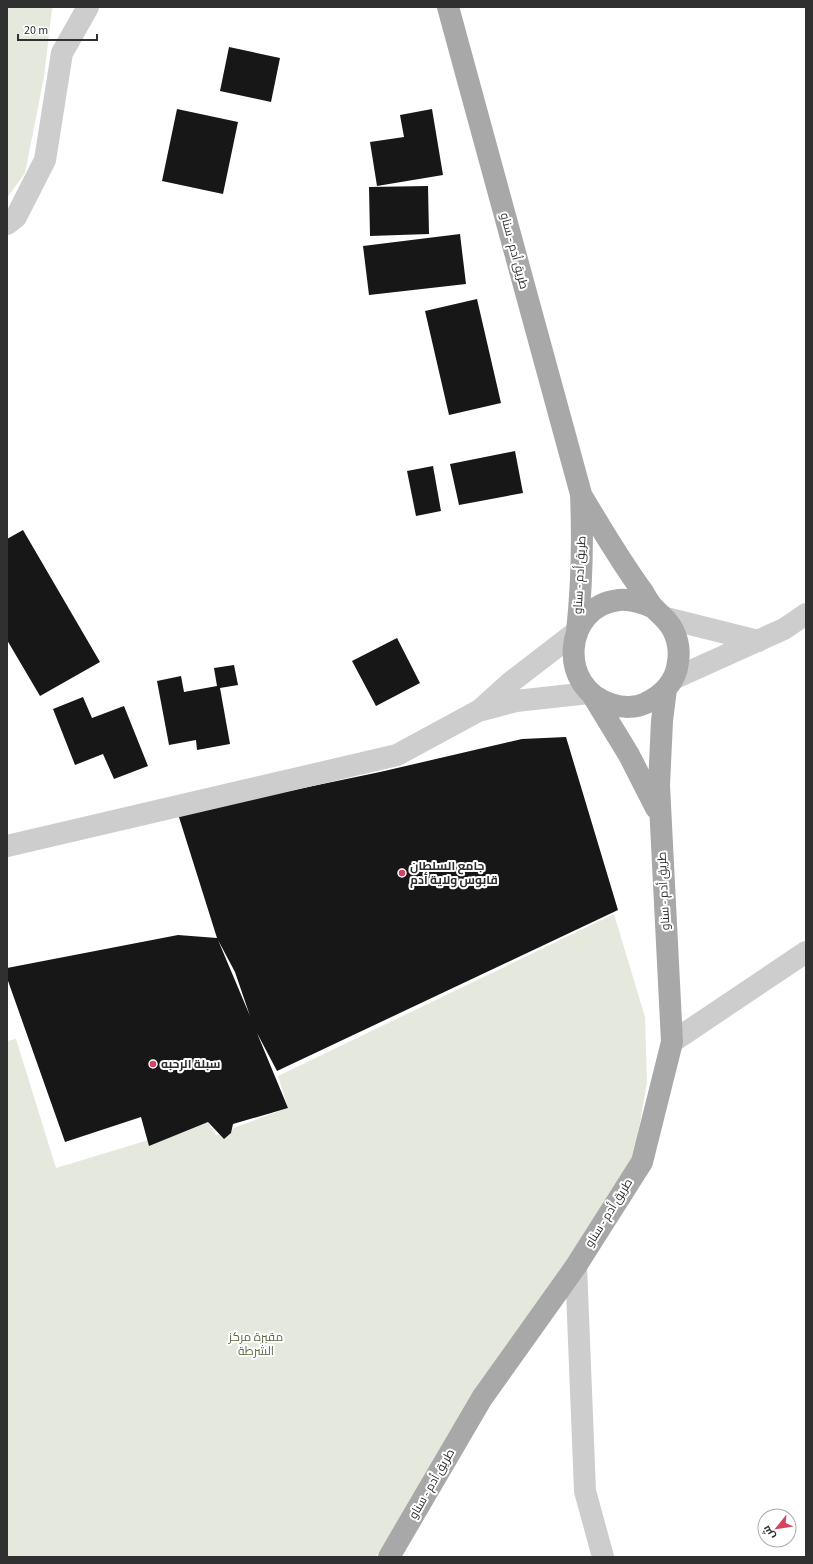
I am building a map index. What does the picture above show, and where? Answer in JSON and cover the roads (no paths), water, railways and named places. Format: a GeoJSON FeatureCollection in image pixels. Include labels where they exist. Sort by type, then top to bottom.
{"type":"FeatureCollection","features":[{"type":"Feature","properties":{"kind":"main road","name":"طريق أدم - سناو"},"geometry":{"type":"LineString","coordinates":[[448,7],[581,494],[582,571],[577,632]]}},
{"type":"Feature","properties":{"kind":"main road","name":"طريق أدم - سناو"},"geometry":{"type":"LineString","coordinates":[[581,494],[628,571],[660,613]]}},
{"type":"Feature","properties":{"kind":"main road"},"geometry":{"type":"LineString","coordinates":[[619,600],[637,601],[660,613],[678,641],[678,667],[670,684],[656,698],[644,704],[631,707],[617,706],[604,702],[591,694],[581,683],[574,664],[573,645],[577,632],[587,616],[601,606],[619,600]]}},
{"type":"Feature","properties":{"kind":"main road","name":"طريق أدم - سناو"},"geometry":{"type":"LineString","coordinates":[[389,1557],[482,1398],[576,1266],[642,1162],[672,1042],[660,818],[659,753],[670,684]]}},
{"type":"Feature","properties":{"kind":"main road","name":"طريق أدم - سناو"},"geometry":{"type":"LineString","coordinates":[[591,694],[629,755],[660,818]]}},
{"type":"Feature","properties":{"kind":"street"},"geometry":{"type":"LineString","coordinates":[[7,224],[16,217],[45,160],[62,53],[88,7]]}},
{"type":"Feature","properties":{"kind":"street"},"geometry":{"type":"LineString","coordinates":[[660,613],[758,640]]}},
{"type":"Feature","properties":{"kind":"street"},"geometry":{"type":"LineString","coordinates":[[670,684],[758,640],[784,629],[806,614]]}},
{"type":"Feature","properties":{"kind":"street"},"geometry":{"type":"LineString","coordinates":[[7,846],[397,755],[480,710],[511,682],[577,632]]}},
{"type":"Feature","properties":{"kind":"street"},"geometry":{"type":"LineString","coordinates":[[480,710],[516,702],[591,694]]}},
{"type":"Feature","properties":{"kind":"street"},"geometry":{"type":"LineString","coordinates":[[672,1042],[806,952]]}},
{"type":"Feature","properties":{"kind":"street"},"geometry":{"type":"LineString","coordinates":[[576,1266],[585,1492],[603,1557]]}},
{"type":"Feature","properties":{"kind":"place","name":"جامع السلطان قابوس ولاية أدم"},"geometry":{"type":"Point","coordinates":[402,873]}},
{"type":"Feature","properties":{"kind":"place","name":"سبلة الرحبه"},"geometry":{"type":"Point","coordinates":[153,1064]}},
{"type":"Feature","properties":{"kind":"park label","name":"مقبرة مركز الشرطة"},"geometry":{"type":"Point","coordinates":[256,1344]}}]}
